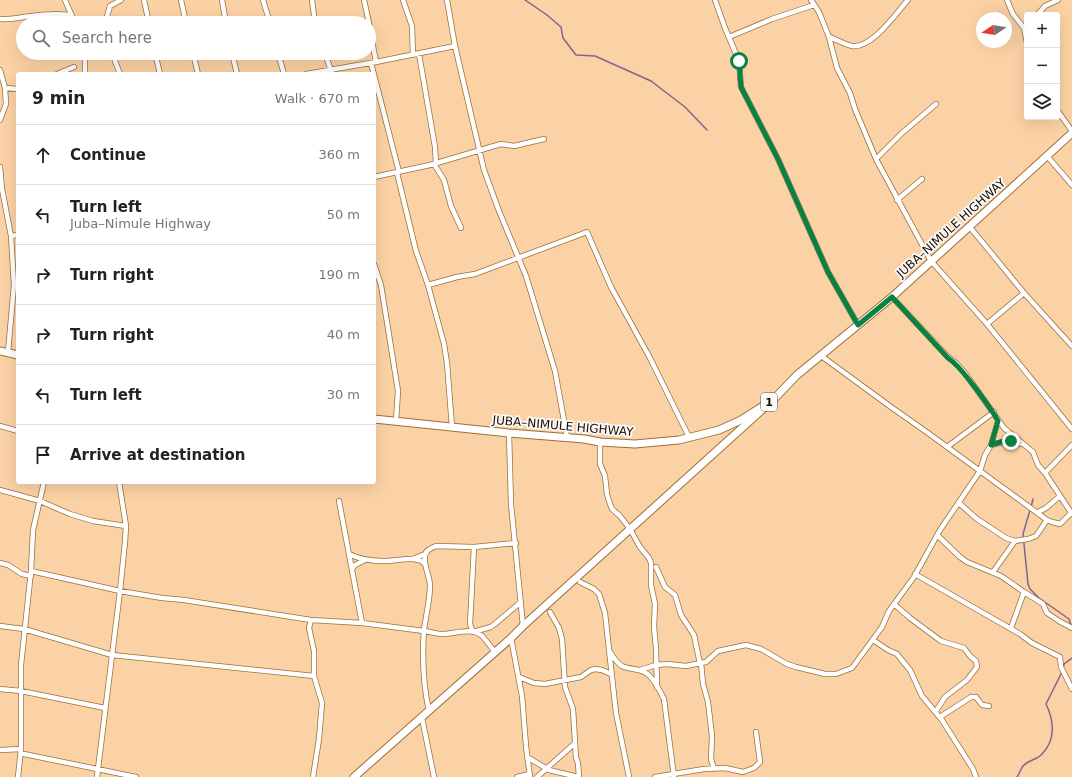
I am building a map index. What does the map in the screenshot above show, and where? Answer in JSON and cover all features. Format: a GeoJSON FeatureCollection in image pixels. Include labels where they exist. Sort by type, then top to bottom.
{"type":"FeatureCollection","features":[{"type":"Feature","properties":{"kind":"main road","name":"JUBA–NIMULE HIGHWAY"},"geometry":{"type":"LineString","coordinates":[[376,419],[584,439],[600,442],[635,444],[679,440],[719,430],[741,420],[774,399],[797,375],[892,297],[1072,132]]}},
{"type":"Feature","properties":{"kind":"main road"},"geometry":{"type":"LineString","coordinates":[[4,351],[16,354]]}},
{"type":"Feature","properties":{"kind":"main road"},"geometry":{"type":"LineString","coordinates":[[354,777],[511,638],[774,399]]}},
{"type":"Feature","properties":{"kind":"street"},"geometry":{"type":"LineString","coordinates":[[32,16],[71,14],[65,0]]}},
{"type":"Feature","properties":{"kind":"street"},"geometry":{"type":"LineString","coordinates":[[107,16],[110,6],[121,0]]}},
{"type":"Feature","properties":{"kind":"street"},"geometry":{"type":"LineString","coordinates":[[144,0],[147,16]]}},
{"type":"Feature","properties":{"kind":"street"},"geometry":{"type":"LineString","coordinates":[[181,0],[184,16]]}},
{"type":"Feature","properties":{"kind":"street"},"geometry":{"type":"LineString","coordinates":[[222,0],[225,16]]}},
{"type":"Feature","properties":{"kind":"street"},"geometry":{"type":"LineString","coordinates":[[263,0],[268,16]]}},
{"type":"Feature","properties":{"kind":"street"},"geometry":{"type":"LineString","coordinates":[[312,0],[314,16]]}},
{"type":"Feature","properties":{"kind":"street"},"geometry":{"type":"LineString","coordinates":[[364,0],[367,16]]}},
{"type":"Feature","properties":{"kind":"street"},"geometry":{"type":"LineString","coordinates":[[403,0],[412,26],[413,55]]}},
{"type":"Feature","properties":{"kind":"street"},"geometry":{"type":"LineString","coordinates":[[447,0],[455,46],[484,170],[498,211],[526,276],[555,371],[567,438]]}},
{"type":"Feature","properties":{"kind":"street"},"geometry":{"type":"LineString","coordinates":[[715,0],[739,61],[741,87],[778,159],[828,272],[858,325]]}},
{"type":"Feature","properties":{"kind":"street"},"geometry":{"type":"LineString","coordinates":[[829,37],[852,46],[862,45],[879,33],[908,0]]}},
{"type":"Feature","properties":{"kind":"street"},"geometry":{"type":"LineString","coordinates":[[1007,0],[1013,14],[1024,24]]}},
{"type":"Feature","properties":{"kind":"street"},"geometry":{"type":"LineString","coordinates":[[1040,12],[1045,6],[1058,0]]}},
{"type":"Feature","properties":{"kind":"street"},"geometry":{"type":"LineString","coordinates":[[729,37],[812,2],[819,12],[829,37],[837,68],[850,93],[854,109],[876,159],[931,261],[987,324],[1072,429]]}},
{"type":"Feature","properties":{"kind":"street"},"geometry":{"type":"LineString","coordinates":[[0,19],[16,19]]}},
{"type":"Feature","properties":{"kind":"street"},"geometry":{"type":"LineString","coordinates":[[327,60],[331,72],[455,46]]}},
{"type":"Feature","properties":{"kind":"street"},"geometry":{"type":"LineString","coordinates":[[419,54],[435,147],[435,163],[444,180],[451,206],[461,228]]}},
{"type":"Feature","properties":{"kind":"street"},"geometry":{"type":"LineString","coordinates":[[85,60],[85,72]]}},
{"type":"Feature","properties":{"kind":"street"},"geometry":{"type":"LineString","coordinates":[[115,60],[119,72]]}},
{"type":"Feature","properties":{"kind":"street"},"geometry":{"type":"LineString","coordinates":[[157,60],[160,72]]}},
{"type":"Feature","properties":{"kind":"street"},"geometry":{"type":"LineString","coordinates":[[195,60],[198,72]]}},
{"type":"Feature","properties":{"kind":"street"},"geometry":{"type":"LineString","coordinates":[[234,60],[237,72]]}},
{"type":"Feature","properties":{"kind":"street"},"geometry":{"type":"LineString","coordinates":[[280,60],[283,72]]}},
{"type":"Feature","properties":{"kind":"street"},"geometry":{"type":"LineString","coordinates":[[371,63],[373,72]]}},
{"type":"Feature","properties":{"kind":"street"},"geometry":{"type":"LineString","coordinates":[[61,72],[74,66]]}},
{"type":"Feature","properties":{"kind":"street"},"geometry":{"type":"LineString","coordinates":[[0,70],[5,88],[6,104],[0,120]]}},
{"type":"Feature","properties":{"kind":"street"},"geometry":{"type":"LineString","coordinates":[[376,83],[416,251],[428,286],[444,344],[452,427]]}},
{"type":"Feature","properties":{"kind":"street"},"geometry":{"type":"LineString","coordinates":[[5,88],[16,89]]}},
{"type":"Feature","properties":{"kind":"street"},"geometry":{"type":"LineString","coordinates":[[876,159],[902,133],[936,104]]}},
{"type":"Feature","properties":{"kind":"street"},"geometry":{"type":"LineString","coordinates":[[1060,114],[1072,132]]}},
{"type":"Feature","properties":{"kind":"street"},"geometry":{"type":"LineString","coordinates":[[376,177],[435,163],[501,144],[514,146],[544,139]]}},
{"type":"Feature","properties":{"kind":"street"},"geometry":{"type":"LineString","coordinates":[[1047,156],[1072,185]]}},
{"type":"Feature","properties":{"kind":"street"},"geometry":{"type":"LineString","coordinates":[[0,167],[2,189],[11,236],[14,286],[4,351]]}},
{"type":"Feature","properties":{"kind":"street"},"geometry":{"type":"LineString","coordinates":[[897,200],[922,179]]}},
{"type":"Feature","properties":{"kind":"street"},"geometry":{"type":"LineString","coordinates":[[969,226],[1024,293],[1072,346]]}},
{"type":"Feature","properties":{"kind":"street"},"geometry":{"type":"LineString","coordinates":[[428,286],[457,277],[475,274],[587,232],[611,287],[650,358],[689,437]]}},
{"type":"Feature","properties":{"kind":"street"},"geometry":{"type":"LineString","coordinates":[[11,236],[16,235]]}},
{"type":"Feature","properties":{"kind":"street"},"geometry":{"type":"LineString","coordinates":[[376,270],[381,285],[398,391],[396,421]]}},
{"type":"Feature","properties":{"kind":"street"},"geometry":{"type":"LineString","coordinates":[[987,324],[1024,293]]}},
{"type":"Feature","properties":{"kind":"street"},"geometry":{"type":"LineString","coordinates":[[820,355],[1047,520],[1060,524],[1065,521],[1072,514],[1038,465],[1033,452],[998,421],[994,412],[965,373],[948,358],[892,297]]}},
{"type":"Feature","properties":{"kind":"street"},"geometry":{"type":"LineString","coordinates":[[947,447],[994,412]]}},
{"type":"Feature","properties":{"kind":"street"},"geometry":{"type":"LineString","coordinates":[[640,670],[656,665],[667,664],[686,666],[701,664],[706,662],[718,651],[746,645],[761,649],[787,664],[796,667],[830,674],[852,668],[859,656],[882,627],[889,610],[915,574],[937,535],[980,471],[985,455],[991,445],[998,421]]}},
{"type":"Feature","properties":{"kind":"street"},"geometry":{"type":"LineString","coordinates":[[0,426],[16,430]]}},
{"type":"Feature","properties":{"kind":"street"},"geometry":{"type":"LineString","coordinates":[[509,433],[511,504],[523,626]]}},
{"type":"Feature","properties":{"kind":"street"},"geometry":{"type":"LineString","coordinates":[[991,445],[1007,441],[1024,444]]}},
{"type":"Feature","properties":{"kind":"street"},"geometry":{"type":"LineString","coordinates":[[600,442],[600,464],[605,476],[606,494],[609,502],[612,509],[620,516],[630,529],[640,548],[649,558],[651,563],[651,585],[655,604],[654,627],[656,648],[656,687]]}},
{"type":"Feature","properties":{"kind":"street"},"geometry":{"type":"LineString","coordinates":[[1045,473],[1072,445]]}},
{"type":"Feature","properties":{"kind":"street"},"geometry":{"type":"LineString","coordinates":[[18,777],[21,749],[21,665],[24,629],[31,574],[33,530],[44,484]]}},
{"type":"Feature","properties":{"kind":"street"},"geometry":{"type":"LineString","coordinates":[[96,777],[120,591],[126,526],[119,484]]}},
{"type":"Feature","properties":{"kind":"street"},"geometry":{"type":"LineString","coordinates":[[0,490],[40,501],[70,514],[126,526]]}},
{"type":"Feature","properties":{"kind":"street"},"geometry":{"type":"LineString","coordinates":[[1038,512],[1046,508],[1060,496]]}},
{"type":"Feature","properties":{"kind":"street"},"geometry":{"type":"LineString","coordinates":[[339,501],[362,623]]}},
{"type":"Feature","properties":{"kind":"street"},"geometry":{"type":"LineString","coordinates":[[959,503],[976,519],[1006,538],[1015,541],[1028,540],[1036,536],[1047,520]]}},
{"type":"Feature","properties":{"kind":"street"},"geometry":{"type":"LineString","coordinates":[[937,535],[967,562],[1001,576],[1043,604],[1048,613],[1059,622],[1072,628]]}},
{"type":"Feature","properties":{"kind":"street"},"geometry":{"type":"LineString","coordinates":[[992,572],[1015,541]]}},
{"type":"Feature","properties":{"kind":"street"},"geometry":{"type":"LineString","coordinates":[[411,560],[436,546],[474,547],[516,543]]}},
{"type":"Feature","properties":{"kind":"street"},"geometry":{"type":"LineString","coordinates":[[474,547],[470,624],[473,632],[481,635],[495,652]]}},
{"type":"Feature","properties":{"kind":"street"},"geometry":{"type":"LineString","coordinates":[[425,564],[425,556],[427,551]]}},
{"type":"Feature","properties":{"kind":"street"},"geometry":{"type":"LineString","coordinates":[[349,554],[366,560],[390,562],[419,560],[425,564],[428,569],[430,585],[423,648],[424,680],[429,711]]}},
{"type":"Feature","properties":{"kind":"street"},"geometry":{"type":"LineString","coordinates":[[352,569],[359,562],[366,560]]}},
{"type":"Feature","properties":{"kind":"street"},"geometry":{"type":"LineString","coordinates":[[0,563],[8,565],[22,574],[31,574],[120,591],[311,620],[362,623],[445,634],[473,632],[491,627],[521,602]]}},
{"type":"Feature","properties":{"kind":"street"},"geometry":{"type":"LineString","coordinates":[[656,567],[665,587],[676,595],[681,615],[694,635],[701,664],[703,684],[708,702],[712,736],[711,759],[714,769]]}},
{"type":"Feature","properties":{"kind":"street"},"geometry":{"type":"LineString","coordinates":[[915,574],[1011,628],[1032,643],[1060,657],[1062,667],[1072,689]]}},
{"type":"Feature","properties":{"kind":"street"},"geometry":{"type":"LineString","coordinates":[[580,582],[594,589],[599,594],[605,613],[617,719],[629,777]]}},
{"type":"Feature","properties":{"kind":"street"},"geometry":{"type":"LineString","coordinates":[[1011,628],[1024,592]]}},
{"type":"Feature","properties":{"kind":"street"},"geometry":{"type":"LineString","coordinates":[[894,604],[941,641],[964,648],[976,661],[977,667],[967,680],[945,697],[936,711]]}},
{"type":"Feature","properties":{"kind":"street"},"geometry":{"type":"LineString","coordinates":[[527,757],[546,769],[578,777],[579,766],[574,744],[575,727],[572,709],[565,687],[562,639],[559,628],[550,612]]}},
{"type":"Feature","properties":{"kind":"street"},"geometry":{"type":"LineString","coordinates":[[311,620],[309,628],[314,651],[314,676],[322,704],[319,739],[312,777]]}},
{"type":"Feature","properties":{"kind":"street"},"geometry":{"type":"LineString","coordinates":[[0,626],[24,629],[112,655],[314,676]]}},
{"type":"Feature","properties":{"kind":"street"},"geometry":{"type":"LineString","coordinates":[[511,638],[522,696],[530,775],[517,777]]}},
{"type":"Feature","properties":{"kind":"street"},"geometry":{"type":"LineString","coordinates":[[873,640],[900,657],[910,670],[922,696],[936,711],[973,769],[976,777]]}},
{"type":"Feature","properties":{"kind":"street"},"geometry":{"type":"LineString","coordinates":[[610,652],[622,666],[640,670],[651,677],[664,699],[674,775]]}},
{"type":"Feature","properties":{"kind":"street"},"geometry":{"type":"LineString","coordinates":[[518,677],[534,683],[545,684],[580,677],[590,670],[595,669],[611,674]]}},
{"type":"Feature","properties":{"kind":"street"},"geometry":{"type":"LineString","coordinates":[[0,688],[105,708]]}},
{"type":"Feature","properties":{"kind":"street"},"geometry":{"type":"LineString","coordinates":[[940,717],[971,697],[976,698],[982,705],[989,706]]}},
{"type":"Feature","properties":{"kind":"street"},"geometry":{"type":"LineString","coordinates":[[422,718],[434,777]]}},
{"type":"Feature","properties":{"kind":"street"},"geometry":{"type":"LineString","coordinates":[[655,777],[725,768],[743,772],[749,770],[758,765],[760,759],[756,732]]}},
{"type":"Feature","properties":{"kind":"street"},"geometry":{"type":"LineString","coordinates":[[537,777],[574,744]]}},
{"type":"Feature","properties":{"kind":"street"},"geometry":{"type":"LineString","coordinates":[[0,750],[21,749]]}},
{"type":"Feature","properties":{"kind":"street"},"geometry":{"type":"LineString","coordinates":[[24,754],[136,777]]}},
{"type":"Feature","properties":{"kind":"waterway"},"geometry":{"type":"LineString","coordinates":[[525,0],[547,15],[561,27],[563,38],[576,55],[595,56],[651,81],[685,107],[707,130]]}},
{"type":"Feature","properties":{"kind":"waterway"},"geometry":{"type":"LineString","coordinates":[[1031,507],[1033,499]]}},
{"type":"Feature","properties":{"kind":"waterway"},"geometry":{"type":"LineString","coordinates":[[1030,510],[1023,534],[1028,584],[1030,589],[1039,598],[1069,619],[1071,625]]}},
{"type":"Feature","properties":{"kind":"waterway"},"geometry":{"type":"LineString","coordinates":[[1063,668],[1064,664],[1072,658]]}},
{"type":"Feature","properties":{"kind":"waterway"},"geometry":{"type":"LineString","coordinates":[[1017,777],[1023,766],[1027,762],[1040,756],[1050,743],[1052,736],[1052,723],[1046,704],[1062,672]]}},
{"type":"Feature","properties":{"kind":"route"},"geometry":{"type":"LineString","coordinates":[[739,61],[741,87],[778,159],[828,272],[858,325],[892,297],[948,358],[965,373],[994,412],[998,421],[991,445],[1004,441],[1011,441]]}}]}
